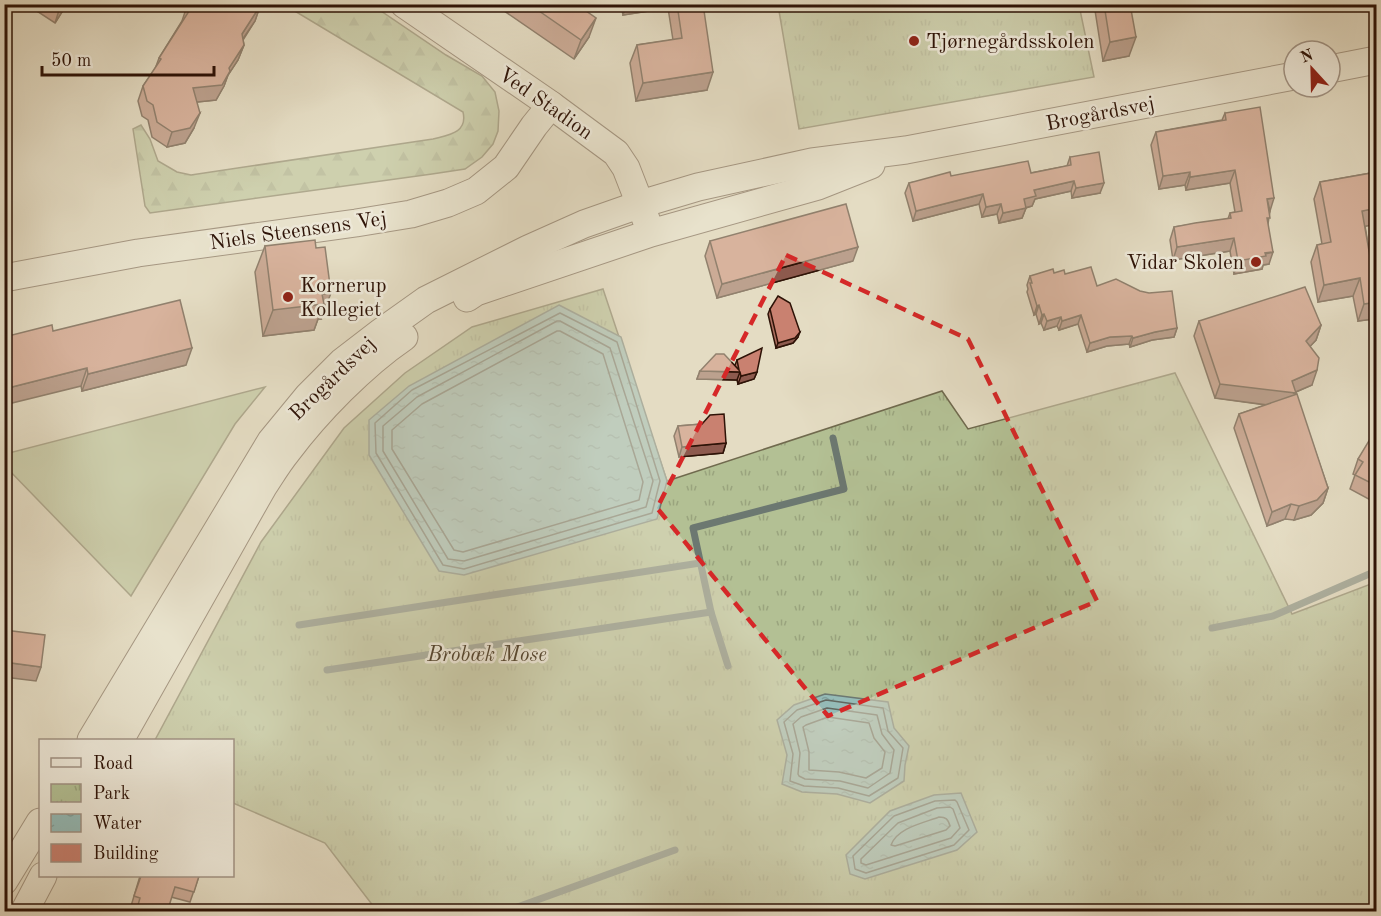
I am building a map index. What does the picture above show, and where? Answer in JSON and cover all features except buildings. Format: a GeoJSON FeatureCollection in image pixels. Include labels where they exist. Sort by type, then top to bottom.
{"type":"FeatureCollection","features":[{"type":"Feature","properties":{"kind":"street","name":"Ved Stadion"},"geometry":{"type":"LineString","coordinates":[[404,4],[551,105],[616,153],[626,168],[651,233]]}},
{"type":"Feature","properties":{"kind":"street"},"geometry":{"type":"LineString","coordinates":[[1342,67],[1377,60]]}},
{"type":"Feature","properties":{"kind":"street","name":"Brogårdsvej"},"geometry":{"type":"LineString","coordinates":[[92,739],[271,441],[309,396],[342,363],[426,300],[584,224],[698,187],[812,162],[906,150],[1282,78]]}},
{"type":"Feature","properties":{"kind":"street","name":"Niels Steensens Vej"},"geometry":{"type":"LineString","coordinates":[[4,278],[138,253],[367,222],[439,206],[476,191],[507,166],[551,105]]}},
{"type":"Feature","properties":{"kind":"street","name":"Brogårdsvej"},"geometry":{"type":"LineString","coordinates":[[121,739],[263,487],[287,452],[355,377],[392,346],[436,315],[476,292],[651,233],[818,186],[906,150]]}},
{"type":"Feature","properties":{"kind":"street"},"geometry":{"type":"LineString","coordinates":[[753,174],[760,203]]}},
{"type":"Feature","properties":{"kind":"street"},"geometry":{"type":"LineString","coordinates":[[4,881],[39,824]]}},
{"type":"Feature","properties":{"kind":"street"},"geometry":{"type":"LineString","coordinates":[[24,912],[42,877]]}},
{"type":"Feature","properties":{"kind":"highlighted area"},"geometry":{"type":"Polygon","coordinates":[[[786,255],[968,339],[1097,601],[828,716],[657,508],[786,255]]]}},
{"type":"Feature","properties":{"kind":"green space"},"geometry":{"type":"Polygon","coordinates":[[[283,4],[372,5],[446,55],[482,76],[495,92],[499,111],[498,131],[493,144],[482,157],[465,169],[150,213],[145,206],[133,129],[141,125],[150,139],[158,161],[177,172],[191,175],[433,139],[456,132],[463,125],[463,112],[283,4]]]}},
{"type":"Feature","properties":{"kind":"green space","name":"Tjørnegårdsskolen"},"geometry":{"type":"Polygon","coordinates":[[[778,5],[1079,5],[1094,77],[799,129],[778,5]]]}},
{"type":"Feature","properties":{"kind":"green space","name":"Brobæk Mose"},"geometry":{"type":"Polygon","coordinates":[[[603,289],[667,481],[942,391],[968,429],[1175,373],[1292,614],[1376,582],[1376,911],[377,911],[325,843],[234,803],[234,739],[156,739],[261,542],[344,428],[405,373],[472,327],[603,289]]]}},
{"type":"Feature","properties":{"kind":"green space"},"geometry":{"type":"Polygon","coordinates":[[[265,387],[235,424],[131,596],[5,466],[5,454],[265,387]]]}},
{"type":"Feature","properties":{"kind":"water"},"geometry":{"type":"Polygon","coordinates":[[[559,305],[621,337],[667,481],[657,519],[464,575],[439,571],[369,455],[369,420],[409,386],[559,305]]]}},
{"type":"Feature","properties":{"kind":"water"},"geometry":{"type":"Polygon","coordinates":[[[825,694],[888,702],[894,728],[909,746],[904,781],[870,803],[837,794],[802,792],[782,784],[787,755],[777,720],[794,705],[825,694]]]}},
{"type":"Feature","properties":{"kind":"water"},"geometry":{"type":"Polygon","coordinates":[[[961,793],[977,832],[957,850],[865,879],[850,874],[846,855],[890,811],[934,795],[961,793]]]}},
{"type":"Feature","properties":{"kind":"waterway"},"geometry":{"type":"LineString","coordinates":[[728,666],[711,612],[693,528],[844,489],[833,438]]}},
{"type":"Feature","properties":{"kind":"waterway"},"geometry":{"type":"LineString","coordinates":[[299,625],[700,563]]}},
{"type":"Feature","properties":{"kind":"waterway"},"geometry":{"type":"LineString","coordinates":[[1212,628],[1273,616],[1376,571]]}},
{"type":"Feature","properties":{"kind":"waterway"},"geometry":{"type":"LineString","coordinates":[[327,670],[711,612]]}},
{"type":"Feature","properties":{"kind":"waterway"},"geometry":{"type":"LineString","coordinates":[[504,912],[675,850]]}},
{"type":"Feature","properties":{"kind":"place","name":"Tjørnegårdsskolen"},"geometry":{"type":"Point","coordinates":[914,41]}},
{"type":"Feature","properties":{"kind":"place","name":"Vidar Skolen"},"geometry":{"type":"Point","coordinates":[1256,262]}},
{"type":"Feature","properties":{"kind":"place","name":"Kornerup Kollegiet"},"geometry":{"type":"Point","coordinates":[288,297]}}]}
